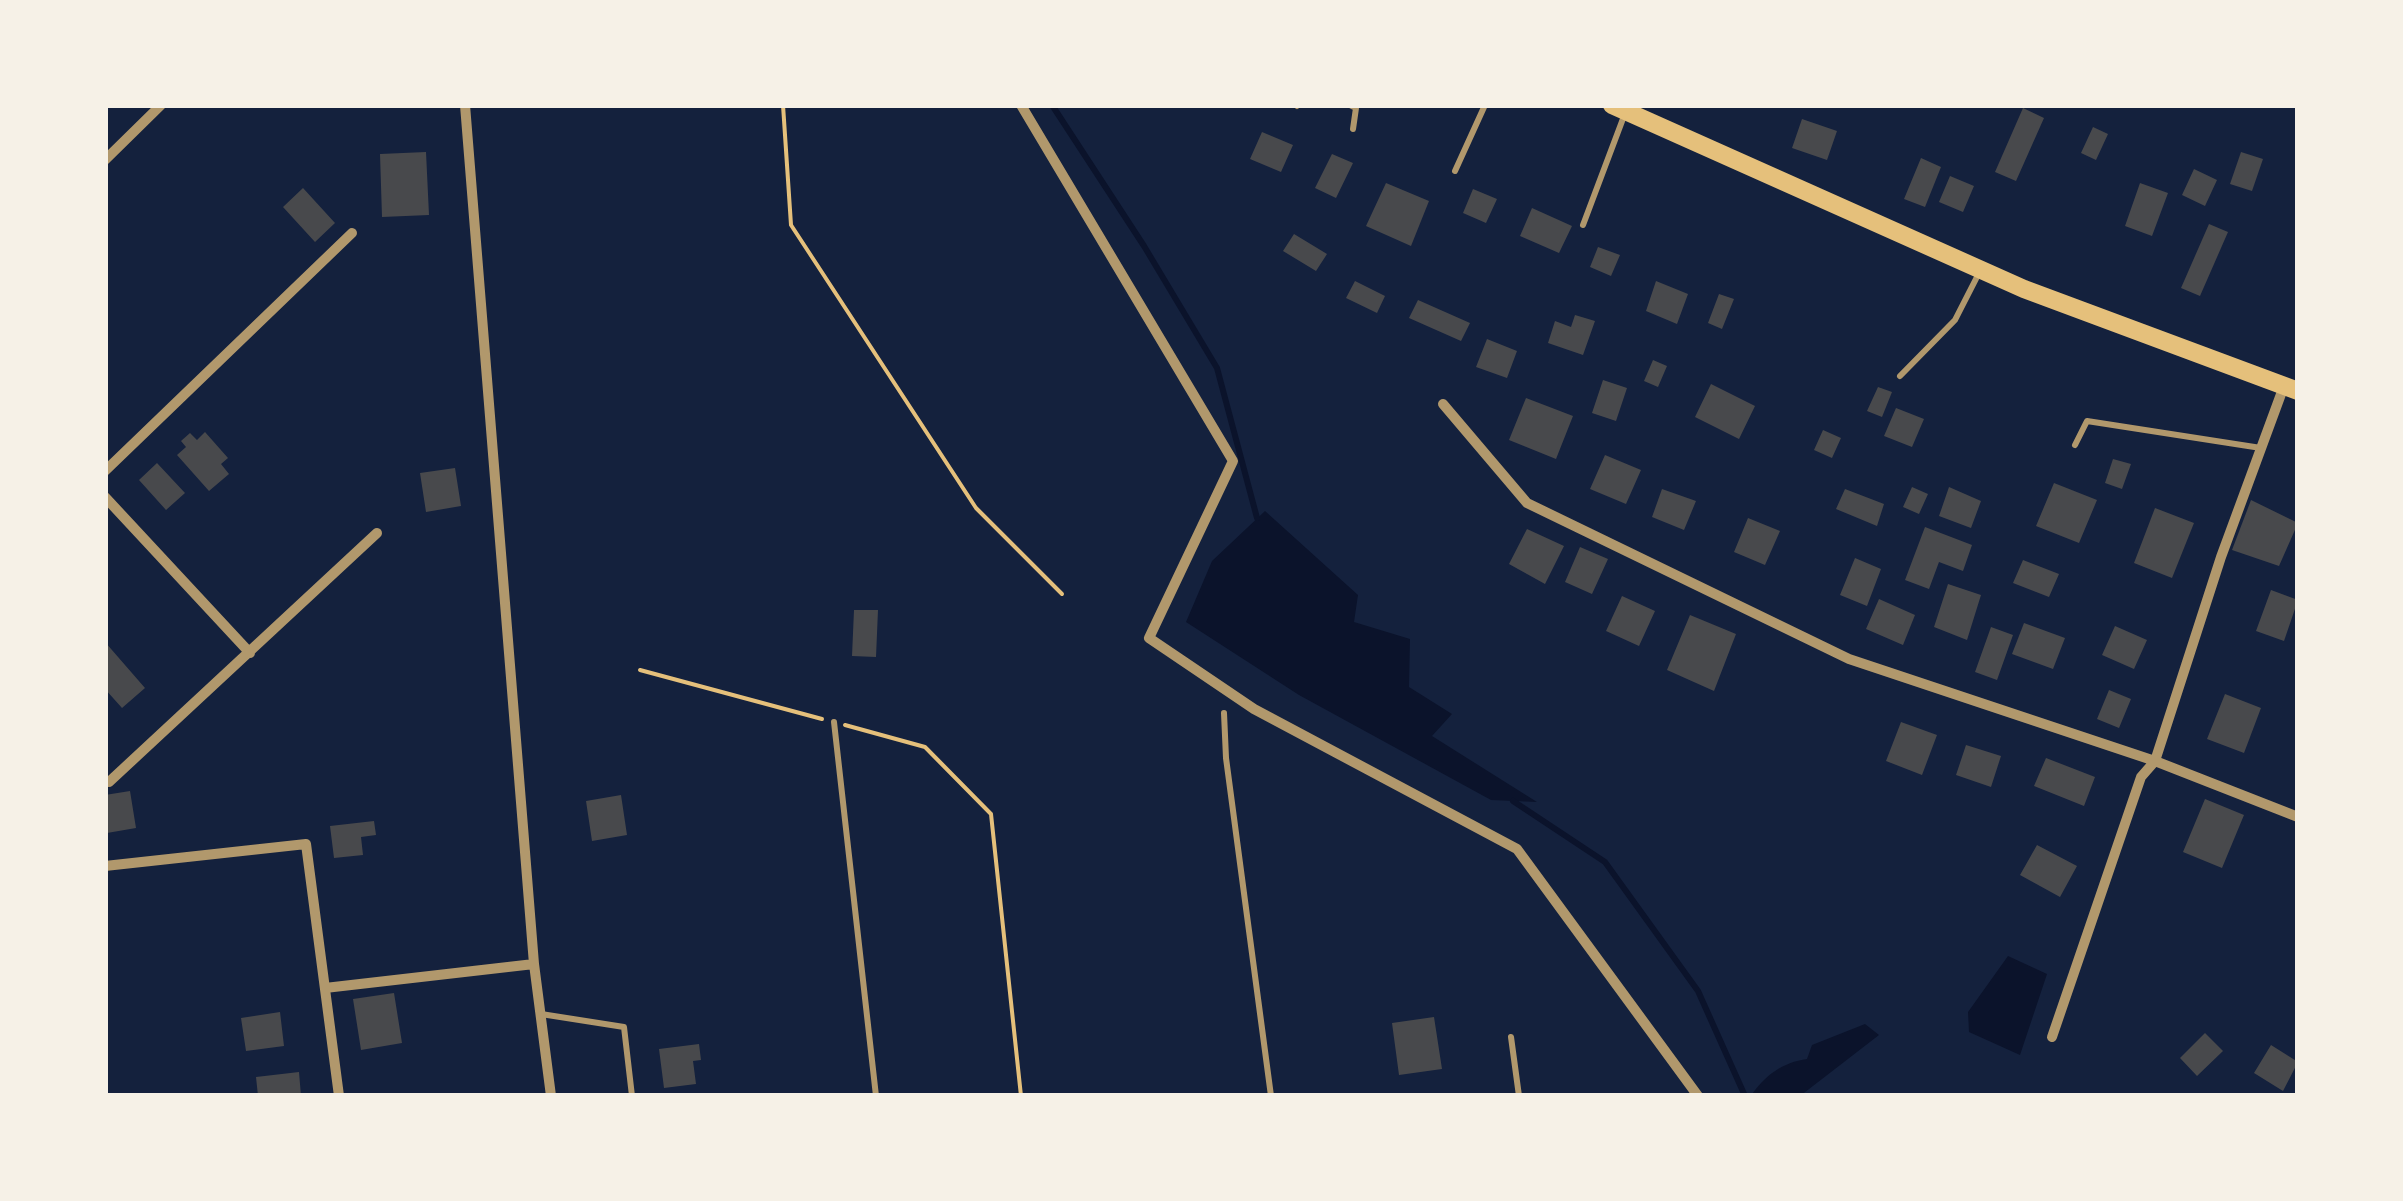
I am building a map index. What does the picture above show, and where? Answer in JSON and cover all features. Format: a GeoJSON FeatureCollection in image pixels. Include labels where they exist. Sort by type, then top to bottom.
{"type":"FeatureCollection","features":[{"type":"Feature","properties":{"kind":"main road"},"geometry":{"type":"LineString","coordinates":[[1618,111],[2024,289],[2291,388]]}},
{"type":"Feature","properties":{"kind":"street"},"geometry":{"type":"LineString","coordinates":[[105,160],[162,105]]}},
{"type":"Feature","properties":{"kind":"street"},"geometry":{"type":"LineString","coordinates":[[465,105],[534,964],[551,1096]]}},
{"type":"Feature","properties":{"kind":"street"},"geometry":{"type":"LineString","coordinates":[[1022,105],[1232,461],[1149,638],[1254,709],[1517,849],[1698,1096]]}},
{"type":"Feature","properties":{"kind":"street"},"geometry":{"type":"LineString","coordinates":[[105,471],[352,233]]}},
{"type":"Feature","properties":{"kind":"street"},"geometry":{"type":"LineString","coordinates":[[2052,1038],[2141,777],[2155,761],[2221,556],[2261,448],[2291,388]]}},
{"type":"Feature","properties":{"kind":"street"},"geometry":{"type":"LineString","coordinates":[[1443,404],[1528,503],[1849,659],[2155,761],[2298,817]]}},
{"type":"Feature","properties":{"kind":"street"},"geometry":{"type":"LineString","coordinates":[[105,497],[250,653]]}},
{"type":"Feature","properties":{"kind":"street"},"geometry":{"type":"LineString","coordinates":[[109,782],[377,533]]}},
{"type":"Feature","properties":{"kind":"street"},"geometry":{"type":"LineString","coordinates":[[105,866],[306,844],[339,1096]]}},
{"type":"Feature","properties":{"kind":"street"},"geometry":{"type":"LineString","coordinates":[[324,988],[534,964]]}},
{"type":"Feature","properties":{"kind":"lane"},"geometry":{"type":"LineString","coordinates":[[1350,105],[1357,114],[1353,129]]}},
{"type":"Feature","properties":{"kind":"lane"},"geometry":{"type":"LineString","coordinates":[[1455,172],[1485,105]]}},
{"type":"Feature","properties":{"kind":"lane"},"geometry":{"type":"LineString","coordinates":[[1583,225],[1618,111]]}},
{"type":"Feature","properties":{"kind":"lane"},"geometry":{"type":"LineString","coordinates":[[1900,376],[1955,320],[1980,270]]}},
{"type":"Feature","properties":{"kind":"lane"},"geometry":{"type":"LineString","coordinates":[[2075,446],[2087,421],[2261,448]]}},
{"type":"Feature","properties":{"kind":"lane"},"geometry":{"type":"LineString","coordinates":[[1224,713],[1226,758],[1271,1096]]}},
{"type":"Feature","properties":{"kind":"lane"},"geometry":{"type":"LineString","coordinates":[[834,722],[876,1096]]}},
{"type":"Feature","properties":{"kind":"lane"},"geometry":{"type":"LineString","coordinates":[[540,1014],[624,1027],[632,1096]]}},
{"type":"Feature","properties":{"kind":"lane"},"geometry":{"type":"LineString","coordinates":[[1510,1036],[1519,1096]]}},
{"type":"Feature","properties":{"kind":"path"},"geometry":{"type":"LineString","coordinates":[[782,105],[791,224],[976,508],[1062,594]]}},
{"type":"Feature","properties":{"kind":"path"},"geometry":{"type":"LineString","coordinates":[[640,670],[925,747],[991,814],[1021,1096]]}},
{"type":"Feature","properties":{"kind":"water"},"geometry":{"type":"Polygon","coordinates":[[[1265,511],[1358,595],[1354,622],[1410,639],[1409,687],[1452,714],[1432,736],[1537,802],[1491,800],[1299,695],[1186,622],[1212,561],[1265,511]]]}},
{"type":"Feature","properties":{"kind":"water"},"geometry":{"type":"Polygon","coordinates":[[[2008,956],[2047,974],[2020,1055],[1969,1032],[1968,1012],[2008,956]]]}},
{"type":"Feature","properties":{"kind":"water"},"geometry":{"type":"Polygon","coordinates":[[[1865,1024],[1879,1035],[1800,1096],[1751,1096],[1775,1071],[1807,1059],[1812,1045],[1865,1024]]]}},
{"type":"Feature","properties":{"kind":"building"},"geometry":{"type":"Polygon","coordinates":[[[2023,108],[2044,118],[2016,181],[1995,172],[2023,108]]]}},
{"type":"Feature","properties":{"kind":"building"},"geometry":{"type":"Polygon","coordinates":[[[1802,119],[1837,131],[1827,160],[1792,148],[1802,119]]]}},
{"type":"Feature","properties":{"kind":"building"},"geometry":{"type":"Polygon","coordinates":[[[2093,127],[2108,134],[2096,160],[2081,153],[2093,127]]]}},
{"type":"Feature","properties":{"kind":"building"},"geometry":{"type":"Polygon","coordinates":[[[1262,132],[1293,145],[1281,172],[1250,159],[1262,132]]]}},
{"type":"Feature","properties":{"kind":"building"},"geometry":{"type":"Polygon","coordinates":[[[426,152],[429,215],[382,217],[380,154],[426,152]]]}},
{"type":"Feature","properties":{"kind":"building"},"geometry":{"type":"Polygon","coordinates":[[[2241,152],[2263,159],[2252,191],[2230,184],[2241,152]]]}},
{"type":"Feature","properties":{"kind":"building"},"geometry":{"type":"Polygon","coordinates":[[[1332,154],[1353,163],[1336,198],[1315,188],[1332,154]]]}},
{"type":"Feature","properties":{"kind":"building"},"geometry":{"type":"Polygon","coordinates":[[[1921,158],[1941,167],[1925,207],[1904,199],[1921,158]]]}},
{"type":"Feature","properties":{"kind":"building"},"geometry":{"type":"Polygon","coordinates":[[[2194,169],[2217,180],[2205,206],[2182,195],[2194,169]]]}},
{"type":"Feature","properties":{"kind":"building"},"geometry":{"type":"Polygon","coordinates":[[[1950,176],[1974,186],[1963,212],[1939,202],[1950,176]]]}},
{"type":"Feature","properties":{"kind":"building"},"geometry":{"type":"Polygon","coordinates":[[[1386,183],[1429,201],[1411,246],[1366,226],[1386,183]]]}},
{"type":"Feature","properties":{"kind":"building"},"geometry":{"type":"Polygon","coordinates":[[[2140,183],[2168,193],[2152,236],[2125,226],[2140,183]]]}},
{"type":"Feature","properties":{"kind":"building"},"geometry":{"type":"Polygon","coordinates":[[[303,188],[335,223],[315,242],[283,207],[303,188]]]}},
{"type":"Feature","properties":{"kind":"building"},"geometry":{"type":"Polygon","coordinates":[[[1473,189],[1497,199],[1486,223],[1463,213],[1473,189]]]}},
{"type":"Feature","properties":{"kind":"building"},"geometry":{"type":"Polygon","coordinates":[[[1532,208],[1572,226],[1559,253],[1520,236],[1532,208]]]}},
{"type":"Feature","properties":{"kind":"building"},"geometry":{"type":"Polygon","coordinates":[[[2209,224],[2228,232],[2200,296],[2181,288],[2209,224]]]}},
{"type":"Feature","properties":{"kind":"building"},"geometry":{"type":"Polygon","coordinates":[[[1294,234],[1327,254],[1316,271],[1283,251],[1294,234]]]}},
{"type":"Feature","properties":{"kind":"building"},"geometry":{"type":"Polygon","coordinates":[[[1598,247],[1620,255],[1611,276],[1590,267],[1598,247]]]}},
{"type":"Feature","properties":{"kind":"building"},"geometry":{"type":"Polygon","coordinates":[[[1355,281],[1385,296],[1377,313],[1346,298],[1355,281]]]}},
{"type":"Feature","properties":{"kind":"building"},"geometry":{"type":"Polygon","coordinates":[[[1656,281],[1688,294],[1677,324],[1646,311],[1656,281]]]}},
{"type":"Feature","properties":{"kind":"building"},"geometry":{"type":"Polygon","coordinates":[[[1719,294],[1734,299],[1722,329],[1708,323],[1719,294]]]}},
{"type":"Feature","properties":{"kind":"building"},"geometry":{"type":"Polygon","coordinates":[[[1418,300],[1470,323],[1461,341],[1409,318],[1418,300]]]}},
{"type":"Feature","properties":{"kind":"building"},"geometry":{"type":"Polygon","coordinates":[[[1575,315],[1595,321],[1583,355],[1548,343],[1555,321],[1571,327],[1575,315]]]}},
{"type":"Feature","properties":{"kind":"building"},"geometry":{"type":"Polygon","coordinates":[[[1487,339],[1517,351],[1507,378],[1476,367],[1487,339]]]}},
{"type":"Feature","properties":{"kind":"building"},"geometry":{"type":"Polygon","coordinates":[[[1653,360],[1667,366],[1658,387],[1644,381],[1653,360]]]}},
{"type":"Feature","properties":{"kind":"building"},"geometry":{"type":"Polygon","coordinates":[[[1603,380],[1627,388],[1616,421],[1592,413],[1603,380]]]}},
{"type":"Feature","properties":{"kind":"building"},"geometry":{"type":"Polygon","coordinates":[[[1711,384],[1755,406],[1739,439],[1695,417],[1711,384]]]}},
{"type":"Feature","properties":{"kind":"building"},"geometry":{"type":"Polygon","coordinates":[[[1878,387],[1892,392],[1882,417],[1867,411],[1878,387]]]}},
{"type":"Feature","properties":{"kind":"building"},"geometry":{"type":"Polygon","coordinates":[[[1526,398],[1573,416],[1556,459],[1509,440],[1526,398]]]}},
{"type":"Feature","properties":{"kind":"building"},"geometry":{"type":"Polygon","coordinates":[[[1896,408],[1924,419],[1912,447],[1884,436],[1896,408]]]}},
{"type":"Feature","properties":{"kind":"building"},"geometry":{"type":"Polygon","coordinates":[[[1823,430],[1841,438],[1832,458],[1814,450],[1823,430]]]}},
{"type":"Feature","properties":{"kind":"building"},"geometry":{"type":"Polygon","coordinates":[[[205,432],[228,458],[221,464],[229,474],[209,491],[177,455],[186,447],[181,441],[190,433],[197,440],[205,432]]]}},
{"type":"Feature","properties":{"kind":"building"},"geometry":{"type":"Polygon","coordinates":[[[1605,455],[1641,470],[1626,504],[1590,489],[1605,455]]]}},
{"type":"Feature","properties":{"kind":"building"},"geometry":{"type":"Polygon","coordinates":[[[2113,459],[2131,464],[2122,489],[2105,483],[2113,459]]]}},
{"type":"Feature","properties":{"kind":"building"},"geometry":{"type":"Polygon","coordinates":[[[157,463],[185,493],[166,510],[139,480],[157,463]]]}},
{"type":"Feature","properties":{"kind":"building"},"geometry":{"type":"Polygon","coordinates":[[[455,468],[461,506],[426,512],[420,473],[455,468]]]}},
{"type":"Feature","properties":{"kind":"building"},"geometry":{"type":"Polygon","coordinates":[[[2054,483],[2097,500],[2079,543],[2036,526],[2054,483]]]}},
{"type":"Feature","properties":{"kind":"building"},"geometry":{"type":"Polygon","coordinates":[[[1912,487],[1928,494],[1919,514],[1903,507],[1912,487]]]}},
{"type":"Feature","properties":{"kind":"building"},"geometry":{"type":"Polygon","coordinates":[[[1949,487],[1981,501],[1971,528],[1939,516],[1949,487]]]}},
{"type":"Feature","properties":{"kind":"building"},"geometry":{"type":"Polygon","coordinates":[[[1662,489],[1696,501],[1684,530],[1652,517],[1662,489]]]}},
{"type":"Feature","properties":{"kind":"building"},"geometry":{"type":"Polygon","coordinates":[[[1845,489],[1884,504],[1877,526],[1836,509],[1845,489]]]}},
{"type":"Feature","properties":{"kind":"building"},"geometry":{"type":"Polygon","coordinates":[[[2251,500],[2298,523],[2279,566],[2232,550],[2251,500]]]}},
{"type":"Feature","properties":{"kind":"building"},"geometry":{"type":"Polygon","coordinates":[[[2155,508],[2194,523],[2172,578],[2134,563],[2155,508]]]}},
{"type":"Feature","properties":{"kind":"building"},"geometry":{"type":"Polygon","coordinates":[[[1748,518],[1780,531],[1765,565],[1734,552],[1748,518]]]}},
{"type":"Feature","properties":{"kind":"building"},"geometry":{"type":"Polygon","coordinates":[[[1925,527],[1972,545],[1963,571],[1939,562],[1929,589],[1905,580],[1925,527]]]}},
{"type":"Feature","properties":{"kind":"building"},"geometry":{"type":"Polygon","coordinates":[[[1527,529],[1564,546],[1545,584],[1509,564],[1527,529]]]}},
{"type":"Feature","properties":{"kind":"building"},"geometry":{"type":"Polygon","coordinates":[[[1580,547],[1608,559],[1592,594],[1565,582],[1580,547]]]}},
{"type":"Feature","properties":{"kind":"building"},"geometry":{"type":"Polygon","coordinates":[[[1855,558],[1881,569],[1867,606],[1840,595],[1855,558]]]}},
{"type":"Feature","properties":{"kind":"building"},"geometry":{"type":"Polygon","coordinates":[[[2023,560],[2059,574],[2049,597],[2013,583],[2023,560]]]}},
{"type":"Feature","properties":{"kind":"building"},"geometry":{"type":"Polygon","coordinates":[[[1948,584],[1981,595],[1967,640],[1934,627],[1948,584]]]}},
{"type":"Feature","properties":{"kind":"building"},"geometry":{"type":"Polygon","coordinates":[[[2271,590],[2298,600],[2284,641],[2256,631],[2271,590]]]}},
{"type":"Feature","properties":{"kind":"building"},"geometry":{"type":"Polygon","coordinates":[[[1622,596],[1655,611],[1639,646],[1606,631],[1622,596]]]}},
{"type":"Feature","properties":{"kind":"building"},"geometry":{"type":"Polygon","coordinates":[[[1879,599],[1915,615],[1903,645],[1866,629],[1879,599]]]}},
{"type":"Feature","properties":{"kind":"building"},"geometry":{"type":"Polygon","coordinates":[[[854,610],[878,610],[876,657],[852,656],[854,610]]]}},
{"type":"Feature","properties":{"kind":"building"},"geometry":{"type":"Polygon","coordinates":[[[1690,615],[1736,634],[1714,691],[1667,670],[1690,615]]]}},
{"type":"Feature","properties":{"kind":"building"},"geometry":{"type":"Polygon","coordinates":[[[2024,623],[2065,638],[2053,669],[2012,654],[2024,623]]]}},
{"type":"Feature","properties":{"kind":"building"},"geometry":{"type":"Polygon","coordinates":[[[2115,626],[2147,640],[2134,669],[2102,655],[2115,626]]]}},
{"type":"Feature","properties":{"kind":"building"},"geometry":{"type":"Polygon","coordinates":[[[1991,627],[2013,635],[1997,680],[1975,672],[1991,627]]]}},
{"type":"Feature","properties":{"kind":"building"},"geometry":{"type":"Polygon","coordinates":[[[105,642],[145,688],[122,708],[105,689],[105,642]]]}},
{"type":"Feature","properties":{"kind":"building"},"geometry":{"type":"Polygon","coordinates":[[[2109,690],[2131,699],[2119,728],[2097,719],[2109,690]]]}},
{"type":"Feature","properties":{"kind":"building"},"geometry":{"type":"Polygon","coordinates":[[[2225,694],[2261,708],[2244,753],[2207,739],[2225,694]]]}},
{"type":"Feature","properties":{"kind":"building"},"geometry":{"type":"Polygon","coordinates":[[[1901,722],[1937,735],[1922,775],[1886,761],[1901,722]]]}},
{"type":"Feature","properties":{"kind":"building"},"geometry":{"type":"Polygon","coordinates":[[[1966,745],[2001,756],[1991,787],[1956,775],[1966,745]]]}},
{"type":"Feature","properties":{"kind":"building"},"geometry":{"type":"Polygon","coordinates":[[[2046,758],[2095,777],[2084,806],[2034,786],[2046,758]]]}},
{"type":"Feature","properties":{"kind":"building"},"geometry":{"type":"Polygon","coordinates":[[[130,791],[136,828],[107,833],[105,795],[130,791]]]}},
{"type":"Feature","properties":{"kind":"building"},"geometry":{"type":"Polygon","coordinates":[[[621,795],[627,835],[592,841],[586,801],[621,795]]]}},
{"type":"Feature","properties":{"kind":"building"},"geometry":{"type":"Polygon","coordinates":[[[2205,799],[2244,815],[2222,868],[2183,852],[2205,799]]]}},
{"type":"Feature","properties":{"kind":"building"},"geometry":{"type":"Polygon","coordinates":[[[374,821],[376,835],[361,837],[363,855],[334,858],[330,826],[374,821]]]}},
{"type":"Feature","properties":{"kind":"building"},"geometry":{"type":"Polygon","coordinates":[[[2037,845],[2077,866],[2060,897],[2020,875],[2037,845]]]}},
{"type":"Feature","properties":{"kind":"building"},"geometry":{"type":"Polygon","coordinates":[[[394,993],[402,1043],[361,1050],[353,999],[394,993]]]}},
{"type":"Feature","properties":{"kind":"building"},"geometry":{"type":"Polygon","coordinates":[[[280,1012],[284,1046],[246,1051],[241,1018],[280,1012]]]}},
{"type":"Feature","properties":{"kind":"building"},"geometry":{"type":"Polygon","coordinates":[[[1434,1017],[1442,1069],[1399,1075],[1392,1023],[1434,1017]]]}},
{"type":"Feature","properties":{"kind":"building"},"geometry":{"type":"Polygon","coordinates":[[[2205,1033],[2223,1051],[2197,1076],[2180,1058],[2205,1033]]]}},
{"type":"Feature","properties":{"kind":"building"},"geometry":{"type":"Polygon","coordinates":[[[699,1044],[701,1060],[693,1061],[696,1084],[664,1088],[659,1049],[699,1044]]]}},
{"type":"Feature","properties":{"kind":"building"},"geometry":{"type":"Polygon","coordinates":[[[2271,1045],[2298,1062],[2283,1091],[2254,1073],[2271,1045]]]}},
{"type":"Feature","properties":{"kind":"building"},"geometry":{"type":"Polygon","coordinates":[[[299,1072],[301,1096],[258,1096],[256,1077],[299,1072]]]}},
{"type":"Feature","properties":{"kind":"waterway"},"geometry":{"type":"LineString","coordinates":[[1052,105],[1217,368],[1257,518]]}},
{"type":"Feature","properties":{"kind":"waterway"},"geometry":{"type":"LineString","coordinates":[[1513,801],[1605,862],[1698,991],[1745,1096]]}}]}
